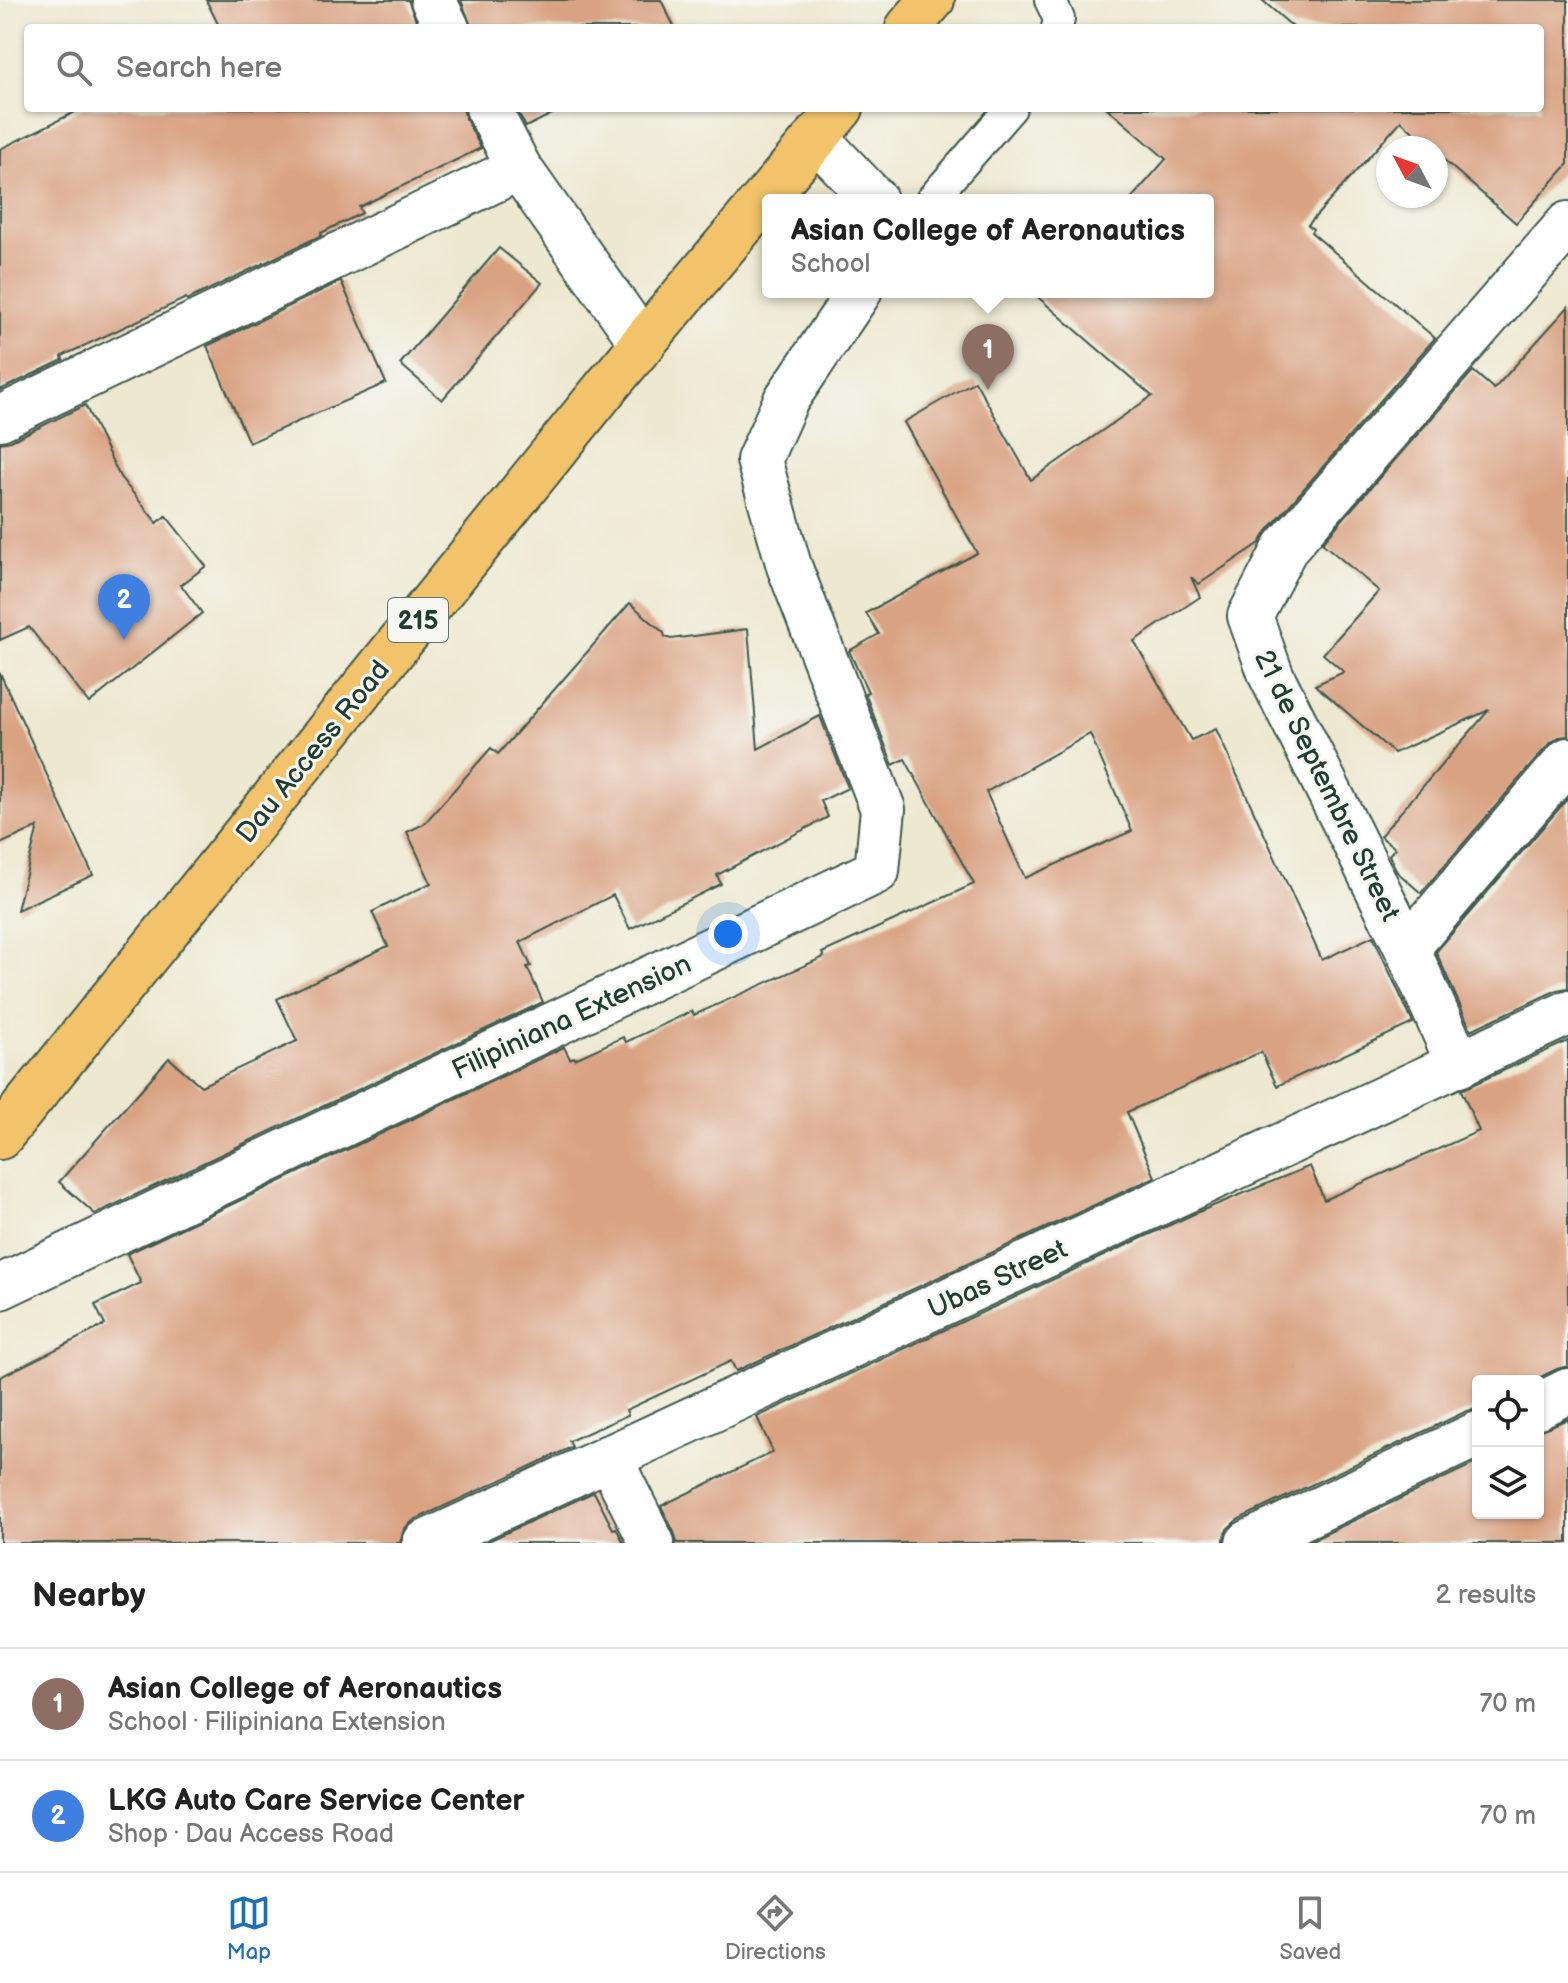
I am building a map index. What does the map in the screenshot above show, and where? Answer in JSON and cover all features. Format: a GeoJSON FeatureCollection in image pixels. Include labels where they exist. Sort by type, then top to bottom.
{"type":"FeatureCollection","features":[{"type":"Feature","properties":{"kind":"main road"},"geometry":{"type":"LineString","coordinates":[[911,24],[932,0]]}},
{"type":"Feature","properties":{"kind":"main road","name":"Dau Access Road"},"geometry":{"type":"LineString","coordinates":[[769,194],[829,123]]}},
{"type":"Feature","properties":{"kind":"main road","name":"Dau Access Road"},"geometry":{"type":"LineString","coordinates":[[0,1137],[643,344],[762,203]]}},
{"type":"Feature","properties":{"kind":"street"},"geometry":{"type":"LineString","coordinates":[[433,0],[445,24]]}},
{"type":"Feature","properties":{"kind":"street"},"geometry":{"type":"LineString","coordinates":[[490,112],[519,168],[643,344]]}},
{"type":"Feature","properties":{"kind":"street"},"geometry":{"type":"LineString","coordinates":[[829,123],[871,194]]}},
{"type":"Feature","properties":{"kind":"street"},"geometry":{"type":"LineString","coordinates":[[0,418],[519,168]]}},
{"type":"Feature","properties":{"kind":"street","name":"21 de Septembre Street"},"geometry":{"type":"LineString","coordinates":[[1459,1065],[1407,948],[1271,675],[1250,616],[1286,547],[1568,224]]}},
{"type":"Feature","properties":{"kind":"street","name":"Filipiniana Extension"},"geometry":{"type":"LineString","coordinates":[[0,1287],[877,871],[883,809],[789,566],[759,460],[786,400],[855,298]]}},
{"type":"Feature","properties":{"kind":"street"},"geometry":{"type":"LineString","coordinates":[[1407,948],[1568,760]]}},
{"type":"Feature","properties":{"kind":"street","name":"Ubas Street"},"geometry":{"type":"LineString","coordinates":[[425,1543],[1568,1013]]}},
{"type":"Feature","properties":{"kind":"street"},"geometry":{"type":"LineString","coordinates":[[1544,1403],[1568,1391]]}},
{"type":"Feature","properties":{"kind":"street"},"geometry":{"type":"LineString","coordinates":[[1248,1543],[1472,1437]]}},
{"type":"Feature","properties":{"kind":"street"},"geometry":{"type":"LineString","coordinates":[[609,1457],[652,1543]]}},
{"type":"Feature","properties":{"kind":"lane"},"geometry":{"type":"LineString","coordinates":[[1050,0],[1059,19],[1058,24]]}},
{"type":"Feature","properties":{"kind":"lane"},"geometry":{"type":"LineString","coordinates":[[936,194],[1008,112]]}},
{"type":"Feature","properties":{"kind":"building"},"geometry":{"type":"Polygon","coordinates":[[[206,0],[408,0],[417,24],[218,24],[206,0]]]}},
{"type":"Feature","properties":{"kind":"building"},"geometry":{"type":"Polygon","coordinates":[[[461,0],[661,0],[673,24],[470,24],[461,0]]]}},
{"type":"Feature","properties":{"kind":"building"},"geometry":{"type":"Polygon","coordinates":[[[1262,0],[1568,0],[1568,164],[1516,223],[1448,164],[1448,136],[1418,136],[1401,121],[1388,136],[1376,136],[1376,149],[1308,225],[1313,229],[1311,232],[1435,338],[1267,531],[1260,543],[1199,584],[1191,577],[1200,597],[1134,641],[1191,740],[1216,729],[1322,960],[1373,936],[1413,1023],[1277,1086],[1261,1052],[1127,1112],[1155,1177],[736,1371],[731,1361],[626,1410],[628,1415],[569,1441],[572,1447],[414,1520],[404,1529],[400,1543],[0,1543],[0,1377],[105,1325],[95,1305],[141,1283],[127,1254],[564,1047],[570,1059],[575,1059],[623,1037],[626,1042],[692,1011],[694,1015],[824,957],[822,953],[974,884],[905,759],[893,765],[865,693],[868,692],[849,651],[879,634],[866,613],[977,553],[904,422],[975,381],[1031,480],[1152,396],[1039,298],[1214,298],[1214,194],[1135,194],[1166,159],[1112,112],[1544,112],[1544,24],[1289,24],[1262,0]],[[1090,734],[986,792],[1025,878],[1132,831],[1090,734]]]}},
{"type":"Feature","properties":{"kind":"building"},"geometry":{"type":"Polygon","coordinates":[[[75,112],[464,112],[481,148],[359,207],[362,213],[322,235],[62,356],[63,360],[0,390],[0,149],[75,112]]]}},
{"type":"Feature","properties":{"kind":"building"},"geometry":{"type":"Polygon","coordinates":[[[518,112],[556,112],[526,127],[518,112]]]}},
{"type":"Feature","properties":{"kind":"building"},"geometry":{"type":"Polygon","coordinates":[[[499,248],[542,283],[442,400],[400,364],[499,248]]]}},
{"type":"Feature","properties":{"kind":"building"},"geometry":{"type":"Polygon","coordinates":[[[341,281],[386,383],[249,443],[207,346],[341,281]]]}},
{"type":"Feature","properties":{"kind":"building"},"geometry":{"type":"Polygon","coordinates":[[[1568,307],[1568,736],[1559,737],[1549,744],[1421,893],[1397,872],[1389,855],[1395,848],[1380,836],[1489,710],[1394,753],[1315,685],[1344,672],[1323,654],[1379,591],[1322,543],[1473,371],[1494,389],[1568,307]]]}},
{"type":"Feature","properties":{"kind":"building"},"geometry":{"type":"Polygon","coordinates":[[[85,405],[120,477],[157,523],[166,516],[206,566],[181,585],[202,613],[89,703],[29,627],[0,640],[0,443],[11,441],[85,405]]]}},
{"type":"Feature","properties":{"kind":"building"},"geometry":{"type":"Polygon","coordinates":[[[630,603],[665,637],[671,639],[748,629],[758,749],[820,716],[848,788],[821,801],[828,817],[717,875],[721,884],[630,929],[613,895],[520,942],[531,966],[527,967],[543,1002],[95,1214],[59,1182],[169,1058],[201,1086],[297,1041],[277,999],[388,946],[372,912],[431,883],[407,832],[424,824],[491,748],[498,754],[630,603]]]}},
{"type":"Feature","properties":{"kind":"building"},"geometry":{"type":"Polygon","coordinates":[[[0,673],[93,875],[17,910],[38,827],[0,844],[0,673]]]}},
{"type":"Feature","properties":{"kind":"building"},"geometry":{"type":"Polygon","coordinates":[[[1568,798],[1568,988],[1557,990],[1471,1030],[1436,952],[1568,798]]]}},
{"type":"Feature","properties":{"kind":"building"},"geometry":{"type":"Polygon","coordinates":[[[1568,1041],[1568,1366],[1544,1375],[1472,1375],[1472,1410],[1237,1520],[1227,1529],[1223,1543],[677,1543],[661,1506],[773,1452],[757,1417],[1196,1213],[1310,1166],[1324,1200],[1479,1131],[1461,1090],[1568,1041]]]}},
{"type":"Feature","properties":{"kind":"building"},"geometry":{"type":"Polygon","coordinates":[[[1568,1419],[1568,1543],[1306,1543],[1472,1465],[1472,1519],[1544,1519],[1544,1429],[1568,1419]]]}},
{"type":"Feature","properties":{"kind":"building"},"geometry":{"type":"Polygon","coordinates":[[[594,1492],[624,1543],[484,1543],[594,1492]]]}},
{"type":"Feature","properties":{"kind":"place","name":"Asian College of Aeronautics"},"geometry":{"type":"Point","coordinates":[988,390]}},
{"type":"Feature","properties":{"kind":"place","name":"LKG Auto Care Service Center"},"geometry":{"type":"Point","coordinates":[124,640]}}]}
